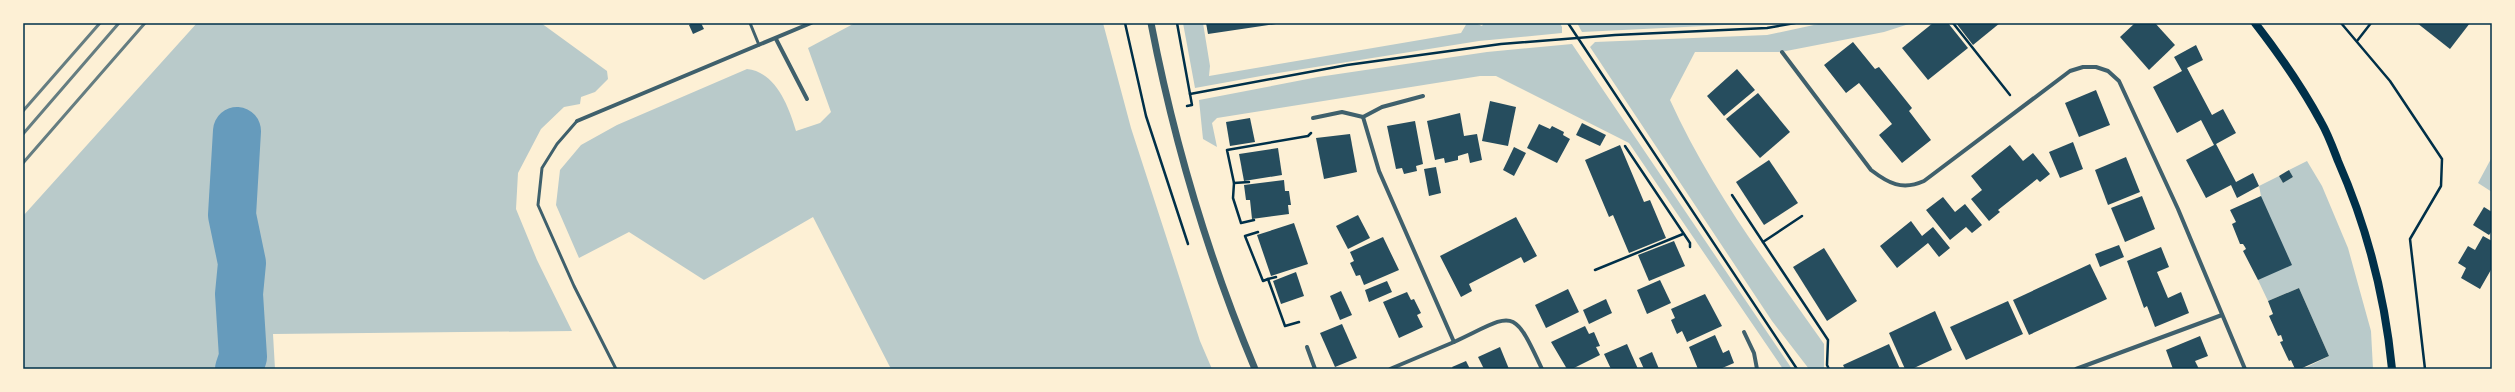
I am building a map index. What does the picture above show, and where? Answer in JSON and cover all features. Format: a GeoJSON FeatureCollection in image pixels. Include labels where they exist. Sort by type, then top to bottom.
{"type":"FeatureCollection","features":[{"type":"Feature","properties":{"kind":"main road"},"geometry":{"type":"LineString","coordinates":[[2255,23],[2278,53],[2322,122],[2348,182],[2371,252],[2388,327],[2392,369]]}},
{"type":"Feature","properties":{"kind":"street"},"geometry":{"type":"LineString","coordinates":[[577,121],[776,39],[811,23]]}},
{"type":"Feature","properties":{"kind":"street"},"geometry":{"type":"LineString","coordinates":[[1151,23],[1169,110],[1196,212],[1229,307],[1255,369]]}},
{"type":"Feature","properties":{"kind":"street"},"geometry":{"type":"LineString","coordinates":[[776,39],[807,99]]}},
{"type":"Feature","properties":{"kind":"street"},"geometry":{"type":"LineString","coordinates":[[1782,52],[1871,170],[1894,185],[1904,187],[1924,182],[2070,71],[2083,67],[2108,71],[2119,81],[2178,209],[2245,369]]}},
{"type":"Feature","properties":{"kind":"street"},"geometry":{"type":"LineString","coordinates":[[1314,118],[1342,112],[1363,117],[1382,107],[1423,96]]}},
{"type":"Feature","properties":{"kind":"street"},"geometry":{"type":"LineString","coordinates":[[1363,117],[1379,171],[1454,342]]}},
{"type":"Feature","properties":{"kind":"street"},"geometry":{"type":"LineString","coordinates":[[2076,369],[2222,315]]}},
{"type":"Feature","properties":{"kind":"street"},"geometry":{"type":"LineString","coordinates":[[1390,369],[1505,319],[1515,321],[1522,329],[1542,369]]}},
{"type":"Feature","properties":{"kind":"street"},"geometry":{"type":"LineString","coordinates":[[1744,332],[1754,353],[1757,369]]}},
{"type":"Feature","properties":{"kind":"street"},"geometry":{"type":"LineString","coordinates":[[1307,347],[1315,369]]}},
{"type":"Feature","properties":{"kind":"lane"},"geometry":{"type":"LineString","coordinates":[[750,23],[759,45]]}},
{"type":"Feature","properties":{"kind":"lane"},"geometry":{"type":"LineString","coordinates":[[577,121],[557,144],[542,168],[538,205],[574,286],[616,369]]}},
{"type":"Feature","properties":{"kind":"path"},"geometry":{"type":"LineString","coordinates":[[1568,23],[1797,369]]}},
{"type":"Feature","properties":{"kind":"path"},"geometry":{"type":"LineString","coordinates":[[1190,94],[1347,65],[1501,44],[1576,37],[1767,28],[1795,23]]}},
{"type":"Feature","properties":{"kind":"path"},"geometry":{"type":"LineString","coordinates":[[1952,23],[2020,108]]}},
{"type":"Feature","properties":{"kind":"path"},"geometry":{"type":"LineString","coordinates":[[2341,23],[2390,81],[2442,159],[2441,186],[2410,240],[2425,369]]}},
{"type":"Feature","properties":{"kind":"path"},"geometry":{"type":"LineString","coordinates":[[2357,41],[2371,23]]}},
{"type":"Feature","properties":{"kind":"path"},"geometry":{"type":"LineString","coordinates":[[1254,220],[1241,223],[1233,198],[1234,183],[1227,150],[1308,136],[1318,128],[1314,118]]}},
{"type":"Feature","properties":{"kind":"path"},"geometry":{"type":"LineString","coordinates":[[1624,146],[1690,243],[1690,248]]}},
{"type":"Feature","properties":{"kind":"path"},"geometry":{"type":"LineString","coordinates":[[1234,183],[1249,182]]}},
{"type":"Feature","properties":{"kind":"path"},"geometry":{"type":"LineString","coordinates":[[1732,195],[1828,340],[1827,365],[1829,369]]}},
{"type":"Feature","properties":{"kind":"path"},"geometry":{"type":"LineString","coordinates":[[1763,242],[1802,216]]}},
{"type":"Feature","properties":{"kind":"path"},"geometry":{"type":"LineString","coordinates":[[1258,232],[1245,236],[1263,280],[1276,277]]}},
{"type":"Feature","properties":{"kind":"path"},"geometry":{"type":"LineString","coordinates":[[1595,270],[1683,234]]}},
{"type":"Feature","properties":{"kind":"path"},"geometry":{"type":"LineString","coordinates":[[1268,279],[1285,326],[1299,322]]}},
{"type":"Feature","properties":{"kind":"shaded area"},"geometry":{"type":"Polygon","coordinates":[[[197,23],[541,23],[607,71],[608,79],[595,92],[581,97],[580,104],[564,107],[541,129],[518,173],[516,209],[537,260],[572,331],[273,334],[275,369],[23,369],[23,216],[197,23]]]}},
{"type":"Feature","properties":{"kind":"shaded area"},"geometry":{"type":"Polygon","coordinates":[[[855,23],[1103,23],[1131,128],[1200,341],[1212,369],[891,369],[813,217],[704,280],[629,232],[579,258],[556,205],[560,170],[581,145],[617,125],[747,69],[766,77],[780,92],[796,131],[820,123],[831,112],[808,48],[855,23]]]}},
{"type":"Feature","properties":{"kind":"shaded area"},"geometry":{"type":"Polygon","coordinates":[[[1183,23],[1203,23],[1210,66],[1209,76],[1461,33],[1467,23],[1475,23],[1482,26],[1484,23],[1560,23],[1562,33],[1479,41],[1278,73],[1195,88],[1183,23]]]}},
{"type":"Feature","properties":{"kind":"shaded area"},"geometry":{"type":"Polygon","coordinates":[[[1577,23],[1765,23],[1582,32],[1577,23]]]}},
{"type":"Feature","properties":{"kind":"shaded area"},"geometry":{"type":"Polygon","coordinates":[[[1823,23],[1912,23],[1884,32],[1781,52],[1695,52],[1670,100],[1686,133],[1722,195],[1761,255],[1824,344],[1824,369],[1809,369],[1772,321],[1590,47],[1595,42],[1767,35],[1823,23]]]}},
{"type":"Feature","properties":{"kind":"shaded area"},"geometry":{"type":"Polygon","coordinates":[[[1572,44],[1792,369],[1783,369],[1629,143],[1496,76],[1480,76],[1217,118],[1212,123],[1217,147],[1203,139],[1199,100],[1318,77],[1487,52],[1572,44]]]}},
{"type":"Feature","properties":{"kind":"shaded area"},"geometry":{"type":"Polygon","coordinates":[[[2492,157],[2492,192],[2478,183],[2492,157]]]}},
{"type":"Feature","properties":{"kind":"shaded area"},"geometry":{"type":"Polygon","coordinates":[[[2307,161],[2322,186],[2348,248],[2371,331],[2373,369],[2315,369],[2314,367],[2303,369],[2329,356],[2299,288],[2268,301],[2258,280],[2261,196],[2259,186],[2279,176],[2283,183],[2293,177],[2289,170],[2307,161]]]}},
{"type":"Feature","properties":{"kind":"building"},"geometry":{"type":"Polygon","coordinates":[[[692,23],[701,23],[704,29],[693,34],[689,25],[692,23]]]}},
{"type":"Feature","properties":{"kind":"building"},"geometry":{"type":"Polygon","coordinates":[[[1206,23],[1276,23],[1276,24],[1208,34],[1206,23]]]}},
{"type":"Feature","properties":{"kind":"building"},"geometry":{"type":"Polygon","coordinates":[[[1933,23],[1948,23],[1968,48],[1928,80],[1902,48],[1933,23]]]}},
{"type":"Feature","properties":{"kind":"building"},"geometry":{"type":"Polygon","coordinates":[[[1956,23],[2000,23],[1973,45],[1956,23]]]}},
{"type":"Feature","properties":{"kind":"building"},"geometry":{"type":"Polygon","coordinates":[[[2135,23],[2155,23],[2175,45],[2149,70],[2120,37],[2135,23]]]}},
{"type":"Feature","properties":{"kind":"building"},"geometry":{"type":"Polygon","coordinates":[[[2417,23],[2470,23],[2450,49],[2417,23]]]}},
{"type":"Feature","properties":{"kind":"building"},"geometry":{"type":"Polygon","coordinates":[[[1853,42],[1875,69],[1879,67],[1912,108],[1909,111],[1931,140],[1902,163],[1879,135],[1892,124],[1859,83],[1846,93],[1824,65],[1853,42]]]}},
{"type":"Feature","properties":{"kind":"building"},"geometry":{"type":"Polygon","coordinates":[[[2196,45],[2203,60],[2187,68],[2212,115],[2223,109],[2236,133],[2216,144],[2236,182],[2253,173],[2259,186],[2237,198],[2231,185],[2206,198],[2186,160],[2214,145],[2201,120],[2177,133],[2153,87],[2182,71],[2174,57],[2196,45]]]}},
{"type":"Feature","properties":{"kind":"building"},"geometry":{"type":"Polygon","coordinates":[[[1737,69],[1755,90],[1724,116],[1707,96],[1737,69]]]}},
{"type":"Feature","properties":{"kind":"building"},"geometry":{"type":"Polygon","coordinates":[[[2096,90],[2110,125],[2079,137],[2065,103],[2096,90]]]}},
{"type":"Feature","properties":{"kind":"building"},"geometry":{"type":"Polygon","coordinates":[[[1758,93],[1790,132],[1760,158],[1726,119],[1758,93]]]}},
{"type":"Feature","properties":{"kind":"building"},"geometry":{"type":"Polygon","coordinates":[[[1490,101],[1516,107],[1508,146],[1482,141],[1490,101]]]}},
{"type":"Feature","properties":{"kind":"building"},"geometry":{"type":"Polygon","coordinates":[[[1460,113],[1464,136],[1477,134],[1482,160],[1470,163],[1468,153],[1458,156],[1458,160],[1445,163],[1444,158],[1435,160],[1427,121],[1460,113]]]}},
{"type":"Feature","properties":{"kind":"building"},"geometry":{"type":"Polygon","coordinates":[[[1250,118],[1255,142],[1230,146],[1226,122],[1250,118]]]}},
{"type":"Feature","properties":{"kind":"building"},"geometry":{"type":"Polygon","coordinates":[[[1415,121],[1423,164],[1416,166],[1417,171],[1404,174],[1402,168],[1396,169],[1387,126],[1415,121]]]}},
{"type":"Feature","properties":{"kind":"building"},"geometry":{"type":"Polygon","coordinates":[[[1582,123],[1606,135],[1600,146],[1576,135],[1582,123]]]}},
{"type":"Feature","properties":{"kind":"building"},"geometry":{"type":"Polygon","coordinates":[[[1539,124],[1550,129],[1552,126],[1564,132],[1563,135],[1570,139],[1557,163],[1527,148],[1539,124]]]}},
{"type":"Feature","properties":{"kind":"building"},"geometry":{"type":"Polygon","coordinates":[[[1350,134],[1357,172],[1324,179],[1316,138],[1350,134]]]}},
{"type":"Feature","properties":{"kind":"building"},"geometry":{"type":"Polygon","coordinates":[[[2073,142],[2083,169],[2060,178],[2049,152],[2073,142]]]}},
{"type":"Feature","properties":{"kind":"building"},"geometry":{"type":"Polygon","coordinates":[[[1620,145],[1644,202],[1650,200],[1666,238],[1629,253],[1613,215],[1609,217],[1585,160],[1620,145]]]}},
{"type":"Feature","properties":{"kind":"building"},"geometry":{"type":"Polygon","coordinates":[[[2010,145],[2023,161],[2033,153],[2050,174],[2040,182],[2037,179],[1998,210],[2000,212],[1989,221],[1971,199],[1982,190],[1971,176],[2010,145]]]}},
{"type":"Feature","properties":{"kind":"building"},"geometry":{"type":"Polygon","coordinates":[[[1514,147],[1526,153],[1514,176],[1503,170],[1514,147]]]}},
{"type":"Feature","properties":{"kind":"building"},"geometry":{"type":"Polygon","coordinates":[[[1278,148],[1282,175],[1244,181],[1239,154],[1278,148]]]}},
{"type":"Feature","properties":{"kind":"building"},"geometry":{"type":"Polygon","coordinates":[[[2126,157],[2140,192],[2108,205],[2095,170],[2126,157]]]}},
{"type":"Feature","properties":{"kind":"building"},"geometry":{"type":"Polygon","coordinates":[[[1769,160],[1798,203],[1764,225],[1736,182],[1769,160]]]}},
{"type":"Feature","properties":{"kind":"building"},"geometry":{"type":"Polygon","coordinates":[[[1436,167],[1441,193],[1429,196],[1424,169],[1436,167]]]}},
{"type":"Feature","properties":{"kind":"building"},"geometry":{"type":"Polygon","coordinates":[[[2289,170],[2293,177],[2283,183],[2279,176],[2289,170]]]}},
{"type":"Feature","properties":{"kind":"building"},"geometry":{"type":"Polygon","coordinates":[[[1284,180],[1285,191],[1289,191],[1291,205],[1288,205],[1289,214],[1252,219],[1250,200],[1246,200],[1244,185],[1284,180]]]}},
{"type":"Feature","properties":{"kind":"building"},"geometry":{"type":"Polygon","coordinates":[[[2142,196],[2155,229],[2125,242],[2111,208],[2142,196]]]}},
{"type":"Feature","properties":{"kind":"building"},"geometry":{"type":"Polygon","coordinates":[[[2261,196],[2292,265],[2258,280],[2243,251],[2246,249],[2243,244],[2240,244],[2232,224],[2236,222],[2230,210],[2261,196]]]}},
{"type":"Feature","properties":{"kind":"building"},"geometry":{"type":"Polygon","coordinates":[[[1943,197],[1955,212],[1965,204],[1982,225],[1972,233],[1966,227],[1950,240],[1926,210],[1943,197]]]}},
{"type":"Feature","properties":{"kind":"building"},"geometry":{"type":"Polygon","coordinates":[[[2484,207],[2492,212],[2492,231],[2489,235],[2473,225],[2484,207]]]}},
{"type":"Feature","properties":{"kind":"building"},"geometry":{"type":"Polygon","coordinates":[[[1358,215],[1370,238],[1348,249],[1336,226],[1358,215]]]}},
{"type":"Feature","properties":{"kind":"building"},"geometry":{"type":"Polygon","coordinates":[[[1516,217],[1537,256],[1524,263],[1521,257],[1469,284],[1472,291],[1461,297],[1440,256],[1516,217]]]}},
{"type":"Feature","properties":{"kind":"building"},"geometry":{"type":"Polygon","coordinates":[[[1911,221],[1922,236],[1933,227],[1950,248],[1939,257],[1928,243],[1897,268],[1880,246],[1911,221]]]}},
{"type":"Feature","properties":{"kind":"building"},"geometry":{"type":"Polygon","coordinates":[[[1294,223],[1308,264],[1271,276],[1257,235],[1294,223]]]}},
{"type":"Feature","properties":{"kind":"building"},"geometry":{"type":"Polygon","coordinates":[[[2483,236],[2492,241],[2492,268],[2480,289],[2461,278],[2466,268],[2458,263],[2468,246],[2475,250],[2483,236]]]}},
{"type":"Feature","properties":{"kind":"building"},"geometry":{"type":"Polygon","coordinates":[[[1383,237],[1399,270],[1364,285],[1360,275],[1356,276],[1350,263],[1354,261],[1350,252],[1383,237]]]}},
{"type":"Feature","properties":{"kind":"building"},"geometry":{"type":"Polygon","coordinates":[[[1674,241],[1685,266],[1649,281],[1638,255],[1674,241]]]}},
{"type":"Feature","properties":{"kind":"building"},"geometry":{"type":"Polygon","coordinates":[[[2119,245],[2124,257],[2100,267],[2095,254],[2119,245]]]}},
{"type":"Feature","properties":{"kind":"building"},"geometry":{"type":"Polygon","coordinates":[[[2161,247],[2169,267],[2157,272],[2168,298],[2181,292],[2189,313],[2155,327],[2147,306],[2144,308],[2127,261],[2161,247]]]}},
{"type":"Feature","properties":{"kind":"building"},"geometry":{"type":"Polygon","coordinates":[[[1824,248],[1857,301],[1827,321],[1793,267],[1824,248]]]}},
{"type":"Feature","properties":{"kind":"building"},"geometry":{"type":"Polygon","coordinates":[[[2090,264],[2107,299],[2029,335],[2013,300],[2090,264]]]}},
{"type":"Feature","properties":{"kind":"building"},"geometry":{"type":"Polygon","coordinates":[[[1296,272],[1304,296],[1281,304],[1273,281],[1296,272]]]}},
{"type":"Feature","properties":{"kind":"building"},"geometry":{"type":"Polygon","coordinates":[[[1660,280],[1671,303],[1647,314],[1637,290],[1660,280]]]}},
{"type":"Feature","properties":{"kind":"building"},"geometry":{"type":"Polygon","coordinates":[[[1387,281],[1392,292],[1369,302],[1365,290],[1387,281]]]}},
{"type":"Feature","properties":{"kind":"building"},"geometry":{"type":"Polygon","coordinates":[[[2299,288],[2329,356],[2300,369],[2295,369],[2291,360],[2289,361],[2280,342],[2283,341],[2281,335],[2278,336],[2269,316],[2273,314],[2268,301],[2299,288]]]}},
{"type":"Feature","properties":{"kind":"building"},"geometry":{"type":"Polygon","coordinates":[[[1568,289],[1579,312],[1546,328],[1535,305],[1568,289]]]}},
{"type":"Feature","properties":{"kind":"building"},"geometry":{"type":"Polygon","coordinates":[[[1341,291],[1352,315],[1340,320],[1330,296],[1341,291]]]}},
{"type":"Feature","properties":{"kind":"building"},"geometry":{"type":"Polygon","coordinates":[[[1407,292],[1411,300],[1414,299],[1421,313],[1417,315],[1423,327],[1399,338],[1383,302],[1407,292]]]}},
{"type":"Feature","properties":{"kind":"building"},"geometry":{"type":"Polygon","coordinates":[[[1705,294],[1722,326],[1687,342],[1682,331],[1677,334],[1671,320],[1675,318],[1671,309],[1705,294]]]}},
{"type":"Feature","properties":{"kind":"building"},"geometry":{"type":"Polygon","coordinates":[[[1606,299],[1612,313],[1589,324],[1583,310],[1606,299]]]}},
{"type":"Feature","properties":{"kind":"building"},"geometry":{"type":"Polygon","coordinates":[[[2008,301],[2023,334],[1966,360],[1950,327],[2008,301]]]}},
{"type":"Feature","properties":{"kind":"building"},"geometry":{"type":"Polygon","coordinates":[[[1935,311],[1952,350],[1912,369],[1905,369],[1889,333],[1935,311]]]}},
{"type":"Feature","properties":{"kind":"building"},"geometry":{"type":"Polygon","coordinates":[[[1342,324],[1357,358],[1335,367],[1320,333],[1342,324]]]}},
{"type":"Feature","properties":{"kind":"building"},"geometry":{"type":"Polygon","coordinates":[[[1585,326],[1589,334],[1594,332],[1600,346],[1596,347],[1600,355],[1572,369],[1567,369],[1551,342],[1585,326]]]}},
{"type":"Feature","properties":{"kind":"building"},"geometry":{"type":"Polygon","coordinates":[[[1715,335],[1723,353],[1729,350],[1734,363],[1720,369],[1698,369],[1689,347],[1715,335]]]}},
{"type":"Feature","properties":{"kind":"building"},"geometry":{"type":"Polygon","coordinates":[[[2200,336],[2208,356],[2195,361],[2199,369],[2173,369],[2166,350],[2200,336]]]}},
{"type":"Feature","properties":{"kind":"building"},"geometry":{"type":"Polygon","coordinates":[[[1627,344],[1638,369],[1611,369],[1604,354],[1627,344]]]}},
{"type":"Feature","properties":{"kind":"building"},"geometry":{"type":"Polygon","coordinates":[[[1889,344],[1900,369],[1845,369],[1843,365],[1889,344]]]}},
{"type":"Feature","properties":{"kind":"building"},"geometry":{"type":"Polygon","coordinates":[[[1500,347],[1509,369],[1484,369],[1478,357],[1500,347]]]}},
{"type":"Feature","properties":{"kind":"building"},"geometry":{"type":"Polygon","coordinates":[[[1652,352],[1659,369],[1644,369],[1639,358],[1652,352]]]}},
{"type":"Feature","properties":{"kind":"building"},"geometry":{"type":"Polygon","coordinates":[[[1466,361],[1470,369],[1453,369],[1452,367],[1466,361]]]}},
{"type":"Feature","properties":{"kind":"waterway"},"geometry":{"type":"LineString","coordinates":[[237,131],[232,215],[242,263],[239,294],[243,357],[239,369]]}},
{"type":"Feature","properties":{"kind":"railway"},"geometry":{"type":"LineString","coordinates":[[23,111],[100,23]]}},
{"type":"Feature","properties":{"kind":"railway"},"geometry":{"type":"LineString","coordinates":[[23,134],[119,23]]}},
{"type":"Feature","properties":{"kind":"railway"},"geometry":{"type":"LineString","coordinates":[[23,163],[145,23]]}}]}
